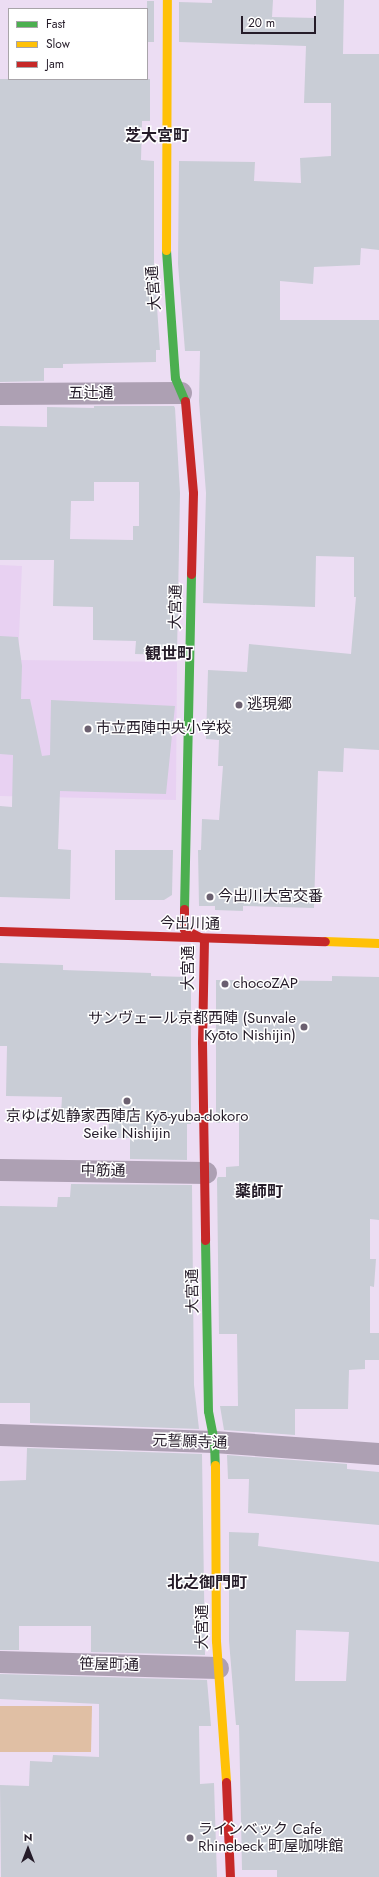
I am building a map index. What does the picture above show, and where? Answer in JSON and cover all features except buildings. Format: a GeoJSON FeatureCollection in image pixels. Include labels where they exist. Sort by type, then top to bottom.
{"type":"FeatureCollection","features":[{"type":"Feature","properties":{"kind":"street","name":"大宮通"},"geometry":{"type":"LineString","coordinates":[[167,0],[166,264],[175,378],[187,405],[193,493],[184,929],[204,939],[202,1042],[206,1173],[208,1412],[214,1442],[218,1668],[224,1731],[230,1877]]}},
{"type":"Feature","properties":{"kind":"street","name":"五辻通"},"geometry":{"type":"LineString","coordinates":[[0,394],[182,393]]}},
{"type":"Feature","properties":{"kind":"street","name":"今出川通"},"geometry":{"type":"LineString","coordinates":[[0,931],[204,939],[379,943]]}},
{"type":"Feature","properties":{"kind":"street","name":"中筋通"},"geometry":{"type":"LineString","coordinates":[[0,1170],[206,1173]]}},
{"type":"Feature","properties":{"kind":"street","name":"元誓願寺通"},"geometry":{"type":"LineString","coordinates":[[0,1435],[214,1442],[379,1454]]}},
{"type":"Feature","properties":{"kind":"street","name":"笹屋町通"},"geometry":{"type":"LineString","coordinates":[[0,1662],[218,1668]]}},
{"type":"Feature","properties":{"kind":"shaded area","name":"市立西陣中央小学校"},"geometry":{"type":"Polygon","coordinates":[[[0,565],[22,566],[18,660],[177,662],[176,800],[0,796],[0,565]]]}},
{"type":"Feature","properties":{"kind":"shaded area"},"geometry":{"type":"Polygon","coordinates":[[[0,1706],[92,1706],[91,1752],[0,1752],[0,1706]]]}},
{"type":"Feature","properties":{"kind":"traffic: fast"},"geometry":{"type":"LineString","coordinates":[[166,250],[175,378],[185,401]]}},
{"type":"Feature","properties":{"kind":"traffic: fast"},"geometry":{"type":"LineString","coordinates":[[184,909],[191,574]]}},
{"type":"Feature","properties":{"kind":"traffic: fast"},"geometry":{"type":"LineString","coordinates":[[205,1240],[208,1411],[214,1442],[215,1465]]}},
{"type":"Feature","properties":{"kind":"traffic: slow"},"geometry":{"type":"LineString","coordinates":[[166,250],[167,0]]}},
{"type":"Feature","properties":{"kind":"traffic: slow"},"geometry":{"type":"LineString","coordinates":[[325,941],[379,943]]}},
{"type":"Feature","properties":{"kind":"traffic: slow"},"geometry":{"type":"LineString","coordinates":[[215,1465],[216,1641],[226,1782]]}},
{"type":"Feature","properties":{"kind":"traffic: jam"},"geometry":{"type":"LineString","coordinates":[[185,401],[193,493],[191,574]]}},
{"type":"Feature","properties":{"kind":"traffic: jam"},"geometry":{"type":"LineString","coordinates":[[184,909],[184,929],[204,939],[202,1042],[205,1240]]}},
{"type":"Feature","properties":{"kind":"traffic: jam"},"geometry":{"type":"LineString","coordinates":[[0,931],[325,941]]}},
{"type":"Feature","properties":{"kind":"traffic: jam"},"geometry":{"type":"LineString","coordinates":[[226,1782],[230,1877]]}},
{"type":"Feature","properties":{"kind":"place","name":"逃現郷"},"geometry":{"type":"Point","coordinates":[239,705]}},
{"type":"Feature","properties":{"kind":"place","name":"市立西陣中央小学校"},"geometry":{"type":"Point","coordinates":[88,729]}},
{"type":"Feature","properties":{"kind":"place","name":"今出川大宮交番"},"geometry":{"type":"Point","coordinates":[210,897]}},
{"type":"Feature","properties":{"kind":"place","name":"chocoZAP"},"geometry":{"type":"Point","coordinates":[225,984]}},
{"type":"Feature","properties":{"kind":"place","name":"サンヴェール京都西陣 (Sunvale Kyōto Nishijin)"},"geometry":{"type":"Point","coordinates":[304,1027]}},
{"type":"Feature","properties":{"kind":"place","name":"京ゆば処静家西陣店 Kyō-yuba-dokoro Seike Nishijin"},"geometry":{"type":"Point","coordinates":[127,1101]}},
{"type":"Feature","properties":{"kind":"place","name":"ラインベック Cafe Rhinebeck 町屋咖啡館"},"geometry":{"type":"Point","coordinates":[190,1838]}},
{"type":"Feature","properties":{"kind":"district","name":"芝大宮町"},"geometry":{"type":"Point","coordinates":[157,136]}},
{"type":"Feature","properties":{"kind":"district","name":"観世町"},"geometry":{"type":"Point","coordinates":[169,654]}},
{"type":"Feature","properties":{"kind":"district","name":"薬師町"},"geometry":{"type":"Point","coordinates":[259,1192]}},
{"type":"Feature","properties":{"kind":"district","name":"北之御門町"},"geometry":{"type":"Point","coordinates":[207,1583]}}]}
